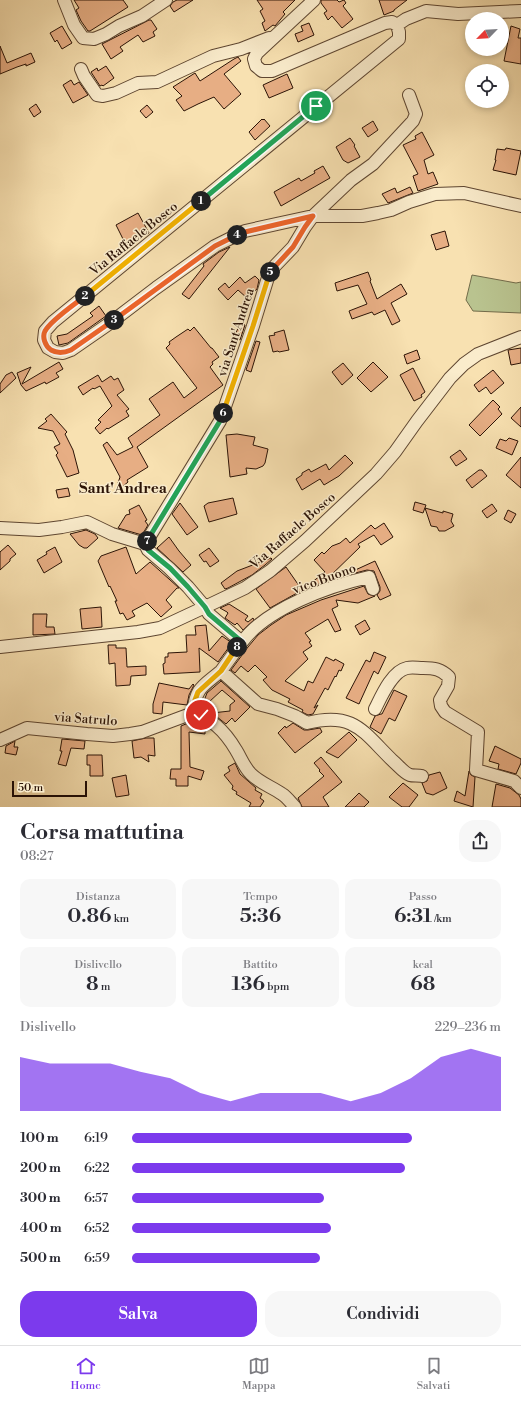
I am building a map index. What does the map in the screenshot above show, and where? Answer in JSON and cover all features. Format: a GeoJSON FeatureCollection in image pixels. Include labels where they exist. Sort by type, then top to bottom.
{"type":"FeatureCollection","features":[{"type":"Feature","properties":{"kind":"street"},"geometry":{"type":"LineString","coordinates":[[64,0],[74,25],[83,38],[94,39],[142,16],[166,0]]}},
{"type":"Feature","properties":{"kind":"street"},"geometry":{"type":"LineString","coordinates":[[314,0],[257,53],[254,59],[256,66],[262,71],[272,71],[385,22],[404,23],[426,11],[458,14],[521,10]]}},
{"type":"Feature","properties":{"kind":"street","name":"Via Raffaele Bosco"},"geometry":{"type":"LineString","coordinates":[[404,23],[399,32],[399,39],[393,45],[53,322],[45,331],[44,340],[48,348],[54,352],[63,353],[71,350],[215,246],[245,232],[313,216],[362,216],[378,213],[391,210],[409,202],[435,194],[464,194],[521,206]]}},
{"type":"Feature","properties":{"kind":"street"},"geometry":{"type":"LineString","coordinates":[[81,69],[97,95],[103,96],[116,93],[138,83],[157,82],[213,56],[241,48],[276,35]]}},
{"type":"Feature","properties":{"kind":"street","name":"via Sant'Andrea"},"geometry":{"type":"LineString","coordinates":[[145,544],[220,421],[253,326],[270,271],[293,247],[313,216],[351,180],[373,164],[413,121],[416,114],[409,95]]}},
{"type":"Feature","properties":{"kind":"street","name":"Via Raffaele Bosco"},"geometry":{"type":"LineString","coordinates":[[0,647],[138,632],[160,628],[245,588],[270,571],[305,541],[376,474],[395,452],[450,378],[464,364],[478,354],[521,337]]}},
{"type":"Feature","properties":{"kind":"street"},"geometry":{"type":"LineString","coordinates":[[0,528],[39,530],[87,522],[112,534],[145,544],[148,550],[179,578],[205,607],[209,614],[242,642],[221,671],[198,692],[193,713],[213,722],[236,750],[250,773],[256,779],[284,795],[295,807]]}},
{"type":"Feature","properties":{"kind":"street","name":"vico Buono"},"geometry":{"type":"LineString","coordinates":[[242,642],[246,635],[269,617],[308,596],[369,577],[373,589]]}},
{"type":"Feature","properties":{"kind":"street"},"geometry":{"type":"LineString","coordinates":[[375,709],[385,687],[398,673],[406,668],[434,668],[444,672],[449,677],[448,686],[440,700],[441,706],[445,712],[478,732],[476,770],[514,781],[521,788]]}},
{"type":"Feature","properties":{"kind":"street"},"geometry":{"type":"LineString","coordinates":[[221,671],[258,704],[277,709],[295,716],[307,723],[318,720],[337,719],[354,724],[367,733],[380,748],[409,774],[422,776]]}},
{"type":"Feature","properties":{"kind":"street","name":"via Satrulo"},"geometry":{"type":"LineString","coordinates":[[0,740],[27,728],[93,735],[113,736],[130,734],[142,732],[193,713]]}},
{"type":"Feature","properties":{"kind":"green space"},"geometry":{"type":"Polygon","coordinates":[[[472,275],[516,283],[521,282],[521,313],[473,311],[466,300],[472,275]]]}},
{"type":"Feature","properties":{"kind":"building"},"geometry":{"type":"Polygon","coordinates":[[[74,0],[123,0],[128,7],[88,31],[76,10],[79,8],[74,0]]]}},
{"type":"Feature","properties":{"kind":"building"},"geometry":{"type":"Polygon","coordinates":[[[177,0],[193,0],[174,12],[170,6],[177,0]]]}},
{"type":"Feature","properties":{"kind":"building"},"geometry":{"type":"Polygon","coordinates":[[[257,0],[295,0],[283,12],[285,14],[275,26],[273,25],[265,31],[262,23],[265,21],[260,11],[263,9],[257,0]]]}},
{"type":"Feature","properties":{"kind":"building"},"geometry":{"type":"Polygon","coordinates":[[[321,0],[337,0],[339,2],[344,0],[346,3],[343,6],[353,19],[342,28],[332,16],[328,20],[324,13],[327,11],[321,3],[321,0]]]}},
{"type":"Feature","properties":{"kind":"building"},"geometry":{"type":"Polygon","coordinates":[[[379,0],[407,0],[394,11],[384,15],[379,0]]]}},
{"type":"Feature","properties":{"kind":"building"},"geometry":{"type":"Polygon","coordinates":[[[151,20],[157,29],[153,32],[155,36],[143,42],[138,35],[120,47],[123,51],[111,59],[102,44],[151,20]]]}},
{"type":"Feature","properties":{"kind":"building"},"geometry":{"type":"Polygon","coordinates":[[[309,23],[314,35],[298,42],[295,34],[303,31],[301,26],[309,23]]]}},
{"type":"Feature","properties":{"kind":"building"},"geometry":{"type":"Polygon","coordinates":[[[62,26],[72,43],[62,49],[57,40],[55,42],[50,33],[62,26]]]}},
{"type":"Feature","properties":{"kind":"building"},"geometry":{"type":"Polygon","coordinates":[[[511,26],[520,29],[518,38],[521,38],[521,64],[504,61],[505,56],[509,56],[509,36],[511,26]]]}},
{"type":"Feature","properties":{"kind":"building"},"geometry":{"type":"Polygon","coordinates":[[[0,46],[7,63],[31,53],[35,62],[0,74],[0,46]]]}},
{"type":"Feature","properties":{"kind":"building"},"geometry":{"type":"Polygon","coordinates":[[[238,57],[241,61],[224,74],[241,94],[224,109],[214,97],[184,111],[176,100],[182,96],[173,87],[195,73],[200,81],[238,57]]]}},
{"type":"Feature","properties":{"kind":"building"},"geometry":{"type":"Polygon","coordinates":[[[106,66],[114,78],[103,86],[100,86],[91,72],[97,68],[98,71],[106,66]]]}},
{"type":"Feature","properties":{"kind":"building"},"geometry":{"type":"Polygon","coordinates":[[[287,74],[293,88],[269,98],[263,85],[287,74]]]}},
{"type":"Feature","properties":{"kind":"building"},"geometry":{"type":"Polygon","coordinates":[[[71,80],[74,85],[79,82],[88,95],[73,103],[63,85],[71,80]]]}},
{"type":"Feature","properties":{"kind":"building"},"geometry":{"type":"Polygon","coordinates":[[[36,104],[41,112],[34,117],[29,109],[36,104]]]}},
{"type":"Feature","properties":{"kind":"building"},"geometry":{"type":"Polygon","coordinates":[[[147,105],[153,112],[146,118],[140,111],[147,105]]]}},
{"type":"Feature","properties":{"kind":"building"},"geometry":{"type":"Polygon","coordinates":[[[262,119],[264,119],[270,126],[255,140],[249,132],[262,119]]]}},
{"type":"Feature","properties":{"kind":"building"},"geometry":{"type":"Polygon","coordinates":[[[373,121],[378,130],[368,137],[362,128],[373,121]]]}},
{"type":"Feature","properties":{"kind":"building"},"geometry":{"type":"Polygon","coordinates":[[[422,132],[434,155],[424,160],[428,174],[433,172],[438,184],[418,191],[413,176],[418,174],[403,145],[416,139],[415,136],[422,132]]]}},
{"type":"Feature","properties":{"kind":"building"},"geometry":{"type":"Polygon","coordinates":[[[350,138],[360,157],[348,163],[343,160],[336,147],[350,138]]]}},
{"type":"Feature","properties":{"kind":"building"},"geometry":{"type":"Polygon","coordinates":[[[506,148],[521,151],[516,175],[493,170],[497,149],[505,150],[506,148]]]}},
{"type":"Feature","properties":{"kind":"building"},"geometry":{"type":"Polygon","coordinates":[[[323,166],[330,178],[281,206],[274,192],[299,178],[301,181],[315,173],[314,171],[323,166]]]}},
{"type":"Feature","properties":{"kind":"building"},"geometry":{"type":"Polygon","coordinates":[[[410,187],[413,193],[388,203],[382,194],[395,188],[397,193],[410,187]]]}},
{"type":"Feature","properties":{"kind":"building"},"geometry":{"type":"Polygon","coordinates":[[[138,213],[149,233],[126,245],[116,225],[138,213]]]}},
{"type":"Feature","properties":{"kind":"building"},"geometry":{"type":"Polygon","coordinates":[[[445,231],[449,246],[436,250],[431,235],[445,231]]]}},
{"type":"Feature","properties":{"kind":"building"},"geometry":{"type":"Polygon","coordinates":[[[230,247],[189,299],[182,294],[204,266],[203,264],[219,252],[230,247]]]}},
{"type":"Feature","properties":{"kind":"building"},"geometry":{"type":"Polygon","coordinates":[[[368,272],[377,299],[401,284],[407,294],[391,303],[400,321],[392,325],[385,310],[374,315],[372,312],[352,319],[349,311],[367,304],[358,285],[337,291],[335,283],[368,272]]]}},
{"type":"Feature","properties":{"kind":"building"},"geometry":{"type":"Polygon","coordinates":[[[255,276],[259,280],[257,289],[247,298],[238,290],[228,300],[218,289],[225,283],[229,288],[240,277],[245,283],[255,276]]]}},
{"type":"Feature","properties":{"kind":"building"},"geometry":{"type":"Polygon","coordinates":[[[99,306],[106,316],[68,343],[59,345],[57,336],[67,334],[93,316],[90,313],[99,306]]]}},
{"type":"Feature","properties":{"kind":"building"},"geometry":{"type":"Polygon","coordinates":[[[241,323],[245,325],[240,340],[234,336],[241,323]]]}},
{"type":"Feature","properties":{"kind":"building"},"geometry":{"type":"Polygon","coordinates":[[[194,327],[219,357],[212,362],[213,364],[210,367],[223,385],[137,447],[148,467],[127,480],[128,482],[122,487],[118,483],[120,477],[103,445],[107,442],[117,455],[133,447],[128,438],[160,415],[149,399],[173,382],[184,398],[197,388],[166,348],[170,344],[169,342],[188,329],[190,331],[194,327]]]}},
{"type":"Feature","properties":{"kind":"building"},"geometry":{"type":"Polygon","coordinates":[[[284,330],[289,350],[273,352],[269,336],[275,335],[274,333],[284,330]]]}},
{"type":"Feature","properties":{"kind":"building"},"geometry":{"type":"Polygon","coordinates":[[[256,341],[260,342],[251,372],[246,370],[256,341]]]}},
{"type":"Feature","properties":{"kind":"building"},"geometry":{"type":"Polygon","coordinates":[[[521,348],[521,363],[511,365],[508,350],[521,348]]]}},
{"type":"Feature","properties":{"kind":"building"},"geometry":{"type":"Polygon","coordinates":[[[417,350],[420,359],[407,364],[404,355],[417,350]]]}},
{"type":"Feature","properties":{"kind":"building"},"geometry":{"type":"Polygon","coordinates":[[[59,362],[63,369],[56,373],[59,377],[46,384],[45,382],[26,391],[21,385],[17,373],[31,367],[22,384],[59,362]]]}},
{"type":"Feature","properties":{"kind":"building"},"geometry":{"type":"Polygon","coordinates":[[[373,362],[388,377],[371,392],[357,378],[373,362]]]}},
{"type":"Feature","properties":{"kind":"building"},"geometry":{"type":"Polygon","coordinates":[[[343,363],[353,375],[342,385],[332,372],[343,363]]]}},
{"type":"Feature","properties":{"kind":"building"},"geometry":{"type":"Polygon","coordinates":[[[413,368],[425,392],[421,395],[422,397],[414,401],[400,375],[413,368]]]}},
{"type":"Feature","properties":{"kind":"building"},"geometry":{"type":"Polygon","coordinates":[[[493,370],[504,383],[491,394],[486,387],[479,392],[474,385],[493,370]]]}},
{"type":"Feature","properties":{"kind":"building"},"geometry":{"type":"Polygon","coordinates":[[[12,372],[16,378],[0,393],[0,384],[6,375],[12,372]]]}},
{"type":"Feature","properties":{"kind":"building"},"geometry":{"type":"Polygon","coordinates":[[[98,375],[102,382],[111,376],[114,380],[118,378],[124,390],[117,395],[129,409],[126,411],[129,416],[108,429],[107,428],[100,434],[95,428],[101,422],[98,420],[112,406],[100,386],[94,389],[93,388],[83,395],[78,387],[98,375]]]}},
{"type":"Feature","properties":{"kind":"building"},"geometry":{"type":"Polygon","coordinates":[[[493,400],[500,407],[498,409],[502,414],[480,436],[469,425],[493,400]]]}},
{"type":"Feature","properties":{"kind":"building"},"geometry":{"type":"Polygon","coordinates":[[[521,407],[521,427],[511,418],[521,407]]]}},
{"type":"Feature","properties":{"kind":"building"},"geometry":{"type":"Polygon","coordinates":[[[51,414],[67,432],[65,434],[73,450],[79,473],[67,477],[56,455],[58,453],[54,447],[60,444],[53,431],[38,428],[47,421],[45,419],[51,414]]]}},
{"type":"Feature","properties":{"kind":"building"},"geometry":{"type":"Polygon","coordinates":[[[237,434],[255,437],[253,445],[268,449],[263,466],[256,469],[246,468],[247,474],[230,477],[226,435],[237,434]]]}},
{"type":"Feature","properties":{"kind":"building"},"geometry":{"type":"Polygon","coordinates":[[[509,438],[518,441],[512,455],[496,448],[500,439],[506,441],[509,438]]]}},
{"type":"Feature","properties":{"kind":"building"},"geometry":{"type":"Polygon","coordinates":[[[460,450],[467,459],[456,466],[450,457],[460,450]]]}},
{"type":"Feature","properties":{"kind":"building"},"geometry":{"type":"Polygon","coordinates":[[[345,455],[353,463],[339,476],[324,485],[320,479],[302,490],[296,479],[302,475],[302,473],[309,469],[311,472],[326,464],[329,470],[345,455]]]}},
{"type":"Feature","properties":{"kind":"building"},"geometry":{"type":"Polygon","coordinates":[[[521,457],[521,488],[506,475],[521,457]]]}},
{"type":"Feature","properties":{"kind":"building"},"geometry":{"type":"Polygon","coordinates":[[[479,470],[482,470],[487,476],[472,488],[466,480],[479,470]]]}},
{"type":"Feature","properties":{"kind":"building"},"geometry":{"type":"Polygon","coordinates":[[[68,488],[70,496],[58,498],[56,490],[68,488]]]}},
{"type":"Feature","properties":{"kind":"building"},"geometry":{"type":"Polygon","coordinates":[[[233,498],[237,514],[209,522],[204,506],[208,503],[233,498]]]}},
{"type":"Feature","properties":{"kind":"building"},"geometry":{"type":"Polygon","coordinates":[[[415,502],[426,505],[423,513],[413,510],[415,502]]]}},
{"type":"Feature","properties":{"kind":"building"},"geometry":{"type":"Polygon","coordinates":[[[180,503],[198,527],[187,535],[172,514],[180,503]]]}},
{"type":"Feature","properties":{"kind":"building"},"geometry":{"type":"Polygon","coordinates":[[[492,504],[497,511],[487,518],[482,511],[492,504]]]}},
{"type":"Feature","properties":{"kind":"building"},"geometry":{"type":"Polygon","coordinates":[[[139,505],[148,525],[142,535],[118,528],[126,515],[130,514],[129,510],[139,505]]]}},
{"type":"Feature","properties":{"kind":"building"},"geometry":{"type":"Polygon","coordinates":[[[425,508],[453,514],[451,521],[454,526],[445,531],[439,531],[437,527],[431,526],[425,508]]]}},
{"type":"Feature","properties":{"kind":"building"},"geometry":{"type":"Polygon","coordinates":[[[508,510],[516,514],[511,523],[504,519],[508,510]]]}},
{"type":"Feature","properties":{"kind":"building"},"geometry":{"type":"Polygon","coordinates":[[[384,523],[393,537],[381,545],[374,535],[358,544],[360,547],[324,582],[297,593],[270,608],[256,589],[286,567],[302,590],[325,572],[314,560],[322,552],[324,554],[332,546],[340,543],[346,538],[350,543],[371,525],[375,529],[384,523]]]}},
{"type":"Feature","properties":{"kind":"building"},"geometry":{"type":"Polygon","coordinates":[[[86,530],[95,534],[98,538],[87,548],[84,548],[79,545],[70,534],[86,530]]]}},
{"type":"Feature","properties":{"kind":"building"},"geometry":{"type":"Polygon","coordinates":[[[169,537],[191,565],[183,572],[157,548],[169,537]]]}},
{"type":"Feature","properties":{"kind":"building"},"geometry":{"type":"Polygon","coordinates":[[[8,545],[16,554],[0,570],[0,552],[8,545]]]}},
{"type":"Feature","properties":{"kind":"building"},"geometry":{"type":"Polygon","coordinates":[[[55,547],[62,562],[44,573],[37,560],[47,554],[46,552],[55,547]]]}},
{"type":"Feature","properties":{"kind":"building"},"geometry":{"type":"Polygon","coordinates":[[[126,547],[136,574],[150,562],[179,588],[177,588],[166,600],[172,607],[161,617],[147,603],[132,611],[135,616],[127,620],[123,613],[120,614],[115,601],[117,601],[110,586],[109,587],[98,561],[101,556],[126,547]]]}},
{"type":"Feature","properties":{"kind":"building"},"geometry":{"type":"Polygon","coordinates":[[[209,548],[219,561],[210,567],[199,555],[209,548]]]}},
{"type":"Feature","properties":{"kind":"building"},"geometry":{"type":"Polygon","coordinates":[[[271,558],[272,559],[252,575],[228,588],[225,589],[221,583],[237,571],[271,558]]]}},
{"type":"Feature","properties":{"kind":"building"},"geometry":{"type":"Polygon","coordinates":[[[375,561],[391,595],[380,600],[377,595],[380,591],[380,587],[374,571],[367,570],[340,577],[375,561]]]}},
{"type":"Feature","properties":{"kind":"building"},"geometry":{"type":"Polygon","coordinates":[[[364,586],[368,594],[375,596],[358,603],[336,600],[338,606],[332,609],[341,630],[335,632],[328,619],[305,633],[311,641],[309,642],[312,646],[303,652],[308,659],[285,681],[304,691],[308,681],[313,683],[326,657],[334,661],[335,659],[344,664],[341,671],[339,670],[336,677],[335,676],[328,690],[325,688],[314,708],[318,705],[313,714],[308,715],[302,712],[303,710],[288,702],[290,699],[272,690],[263,680],[267,677],[255,665],[248,672],[241,666],[235,673],[231,670],[258,635],[286,615],[321,600],[364,586]]]}},
{"type":"Feature","properties":{"kind":"building"},"geometry":{"type":"Polygon","coordinates":[[[229,604],[248,616],[245,620],[248,622],[253,618],[254,620],[243,630],[237,623],[235,625],[225,618],[228,613],[220,608],[229,604]]]}},
{"type":"Feature","properties":{"kind":"building"},"geometry":{"type":"Polygon","coordinates":[[[101,607],[102,627],[82,629],[80,609],[101,607]]]}},
{"type":"Feature","properties":{"kind":"building"},"geometry":{"type":"Polygon","coordinates":[[[33,614],[47,614],[46,627],[54,627],[55,634],[33,635],[33,614]]]}},
{"type":"Feature","properties":{"kind":"building"},"geometry":{"type":"Polygon","coordinates":[[[365,620],[370,629],[360,635],[355,626],[365,620]]]}},
{"type":"Feature","properties":{"kind":"building"},"geometry":{"type":"Polygon","coordinates":[[[206,625],[209,651],[222,636],[232,643],[218,662],[199,648],[200,672],[164,674],[163,664],[165,663],[165,657],[168,657],[168,653],[187,652],[186,635],[196,635],[195,626],[206,625]]]}},
{"type":"Feature","properties":{"kind":"building"},"geometry":{"type":"Polygon","coordinates":[[[108,645],[116,645],[116,648],[126,648],[127,667],[146,666],[146,675],[131,676],[130,685],[116,686],[115,663],[109,664],[108,645]]]}},
{"type":"Feature","properties":{"kind":"building"},"geometry":{"type":"Polygon","coordinates":[[[374,652],[386,657],[378,674],[374,671],[359,704],[346,698],[366,660],[370,662],[374,652]]]}},
{"type":"Feature","properties":{"kind":"building"},"geometry":{"type":"Polygon","coordinates":[[[221,681],[250,707],[235,722],[232,718],[226,724],[212,713],[230,711],[230,705],[235,701],[222,690],[209,702],[216,707],[202,706],[207,693],[221,681]]]}},
{"type":"Feature","properties":{"kind":"building"},"geometry":{"type":"Polygon","coordinates":[[[159,683],[189,689],[193,684],[194,685],[189,695],[187,705],[163,702],[162,714],[153,713],[153,704],[159,683]]]}},
{"type":"Feature","properties":{"kind":"building"},"geometry":{"type":"Polygon","coordinates":[[[394,690],[407,696],[395,721],[389,718],[381,734],[370,727],[375,716],[382,714],[394,690]]]}},
{"type":"Feature","properties":{"kind":"building"},"geometry":{"type":"Polygon","coordinates":[[[193,721],[205,727],[205,734],[189,732],[190,767],[204,771],[201,780],[188,776],[188,786],[176,786],[176,779],[170,779],[171,769],[181,769],[181,726],[193,721]]]}},
{"type":"Feature","properties":{"kind":"building"},"geometry":{"type":"Polygon","coordinates":[[[293,723],[304,730],[320,728],[322,732],[295,753],[278,733],[285,726],[286,728],[293,723]]]}},
{"type":"Feature","properties":{"kind":"building"},"geometry":{"type":"Polygon","coordinates":[[[349,732],[357,740],[338,758],[326,752],[349,732]]]}},
{"type":"Feature","properties":{"kind":"building"},"geometry":{"type":"Polygon","coordinates":[[[154,738],[155,756],[148,755],[149,762],[141,757],[134,758],[132,741],[154,738]]]}},
{"type":"Feature","properties":{"kind":"building"},"geometry":{"type":"Polygon","coordinates":[[[62,739],[85,741],[84,749],[71,748],[66,766],[58,764],[62,751],[60,751],[62,739]]]}},
{"type":"Feature","properties":{"kind":"building"},"geometry":{"type":"Polygon","coordinates":[[[15,741],[14,747],[18,747],[16,755],[5,753],[6,746],[15,741]]]}},
{"type":"Feature","properties":{"kind":"building"},"geometry":{"type":"Polygon","coordinates":[[[495,746],[521,759],[521,763],[516,774],[498,769],[499,764],[489,761],[495,746]]]}},
{"type":"Feature","properties":{"kind":"building"},"geometry":{"type":"Polygon","coordinates":[[[87,755],[102,755],[103,776],[90,776],[90,765],[87,765],[87,755]]]}},
{"type":"Feature","properties":{"kind":"building"},"geometry":{"type":"Polygon","coordinates":[[[321,757],[342,782],[323,797],[329,807],[302,807],[298,798],[324,776],[314,763],[321,757]]]}},
{"type":"Feature","properties":{"kind":"building"},"geometry":{"type":"Polygon","coordinates":[[[235,763],[240,774],[256,788],[255,790],[262,794],[260,798],[264,801],[260,807],[249,807],[251,803],[236,794],[237,792],[232,789],[233,786],[224,775],[230,771],[228,767],[235,763]]]}},
{"type":"Feature","properties":{"kind":"building"},"geometry":{"type":"Polygon","coordinates":[[[469,771],[471,775],[475,777],[473,807],[454,801],[457,791],[465,796],[469,771]]]}},
{"type":"Feature","properties":{"kind":"building"},"geometry":{"type":"Polygon","coordinates":[[[440,772],[447,788],[433,795],[426,793],[422,783],[427,781],[429,775],[440,772]]]}},
{"type":"Feature","properties":{"kind":"building"},"geometry":{"type":"Polygon","coordinates":[[[126,775],[129,795],[116,797],[112,778],[126,775]]]}},
{"type":"Feature","properties":{"kind":"building"},"geometry":{"type":"Polygon","coordinates":[[[403,783],[418,795],[409,807],[402,807],[389,797],[403,783]]]}},
{"type":"Feature","properties":{"kind":"building"},"geometry":{"type":"Polygon","coordinates":[[[496,784],[510,788],[519,795],[521,799],[521,807],[492,807],[496,784]]]}},
{"type":"Feature","properties":{"kind":"building"},"geometry":{"type":"Polygon","coordinates":[[[359,793],[369,802],[364,807],[345,807],[359,793]]]}},
{"type":"Feature","properties":{"kind":"district","name":"Sant'Andrea"},"geometry":{"type":"Point","coordinates":[123,488]}},
{"type":"Feature","properties":{"kind":"route"},"geometry":{"type":"LineString","coordinates":[[201,715],[193,713],[198,692],[221,671],[242,642],[209,614],[188,587],[170,568],[148,550],[145,544],[220,421],[253,326],[270,271],[293,247],[313,216],[245,232],[215,246],[71,350],[63,353],[54,352],[48,348],[44,340],[45,331],[53,322],[316,106]]}}]}
